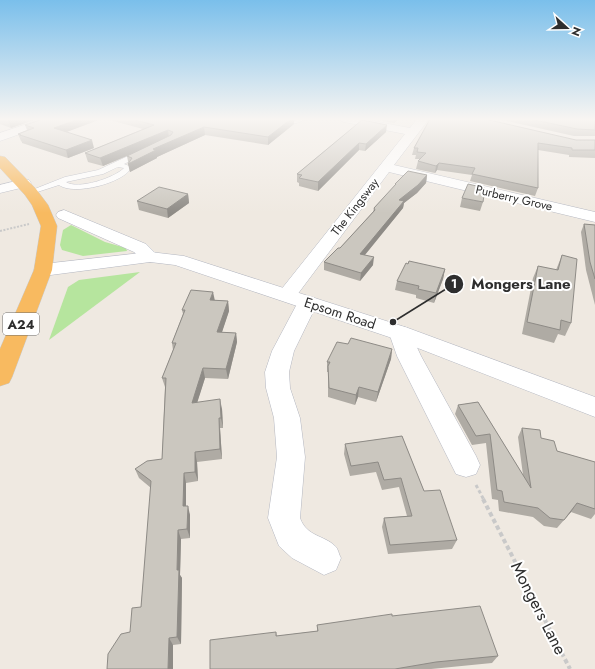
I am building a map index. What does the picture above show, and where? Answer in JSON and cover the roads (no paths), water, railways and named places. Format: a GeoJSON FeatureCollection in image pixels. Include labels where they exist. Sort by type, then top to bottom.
{"type":"FeatureCollection","features":[{"type":"Feature","properties":{"kind":"highway","name":"A24"},"geometry":{"type":"LineString","coordinates":[[0,160],[27,188],[40,205],[49,226],[43,270],[0,377]]}},
{"type":"Feature","properties":{"kind":"street","name":"The Kingsway"},"geometry":{"type":"LineString","coordinates":[[324,558],[304,547],[290,535],[284,518],[292,457],[288,425],[278,388],[277,372],[297,299],[398,150]]}},
{"type":"Feature","properties":{"kind":"street","name":"Purberry Grove"},"geometry":{"type":"LineString","coordinates":[[386,167],[595,217]]}},
{"type":"Feature","properties":{"kind":"street"},"geometry":{"type":"LineString","coordinates":[[0,189],[27,188]]}},
{"type":"Feature","properties":{"kind":"street","name":"Epsom Road"},"geometry":{"type":"LineString","coordinates":[[64,215],[140,248],[150,257]]}},
{"type":"Feature","properties":{"kind":"street","name":"Epsom Road"},"geometry":{"type":"LineString","coordinates":[[43,270],[150,257],[178,260],[400,333],[595,407]]}},
{"type":"Feature","properties":{"kind":"street"},"geometry":{"type":"LineString","coordinates":[[400,333],[409,356],[466,465]]}},
{"type":"Feature","properties":{"kind":"lane"},"geometry":{"type":"LineString","coordinates":[[27,188],[60,182],[100,172],[149,150]]}},
{"type":"Feature","properties":{"kind":"lane"},"geometry":{"type":"LineString","coordinates":[[60,182],[62,186],[70,188],[100,183],[126,172],[128,167],[117,164]]}},
{"type":"Feature","properties":{"kind":"place","name":"Mongers Lane"},"geometry":{"type":"Point","coordinates":[393,322]}}]}
